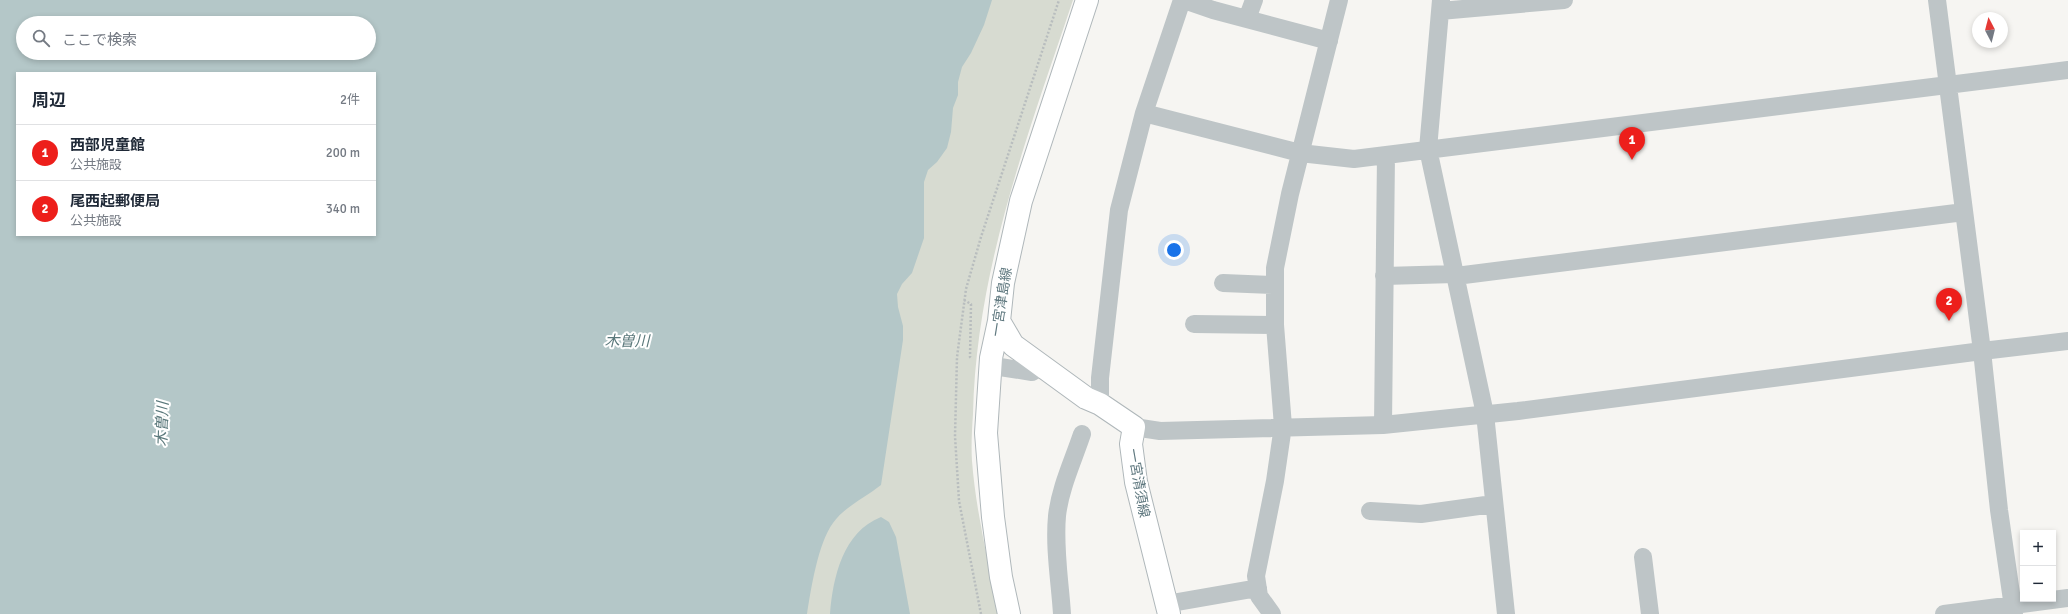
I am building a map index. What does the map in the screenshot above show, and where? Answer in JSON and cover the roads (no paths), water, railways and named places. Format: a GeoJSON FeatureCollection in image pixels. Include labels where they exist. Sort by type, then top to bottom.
{"type":"FeatureCollection","features":[{"type":"Feature","properties":{"kind":"main road","name":"一宮津島線"},"geometry":{"type":"LineString","coordinates":[[1008,614],[994,525],[986,433],[991,358],[999,320],[1003,283],[1021,201],[1087,0]]}},
{"type":"Feature","properties":{"kind":"main road","name":"一宮清須線"},"geometry":{"type":"LineString","coordinates":[[999,320],[1013,345],[1086,398],[1100,404],[1134,427],[1131,444],[1136,482],[1168,609]]}},
{"type":"Feature","properties":{"kind":"street"},"geometry":{"type":"LineString","coordinates":[[1100,404],[1100,378],[1119,210],[1144,113],[1183,0],[1329,41]]}},
{"type":"Feature","properties":{"kind":"street"},"geometry":{"type":"LineString","coordinates":[[1247,19],[1254,0]]}},
{"type":"Feature","properties":{"kind":"street"},"geometry":{"type":"LineString","coordinates":[[1272,614],[1259,596],[1256,576],[1275,480],[1283,426],[1275,325],[1274,285],[1280,241],[1300,153],[1339,0]]}},
{"type":"Feature","properties":{"kind":"street"},"geometry":{"type":"LineString","coordinates":[[1506,614],[1493,504],[1485,414],[1428,149],[1441,5],[1564,0]]}},
{"type":"Feature","properties":{"kind":"street"},"geometry":{"type":"LineString","coordinates":[[1937,0],[1949,84],[1982,351],[2012,610]]}},
{"type":"Feature","properties":{"kind":"street"},"geometry":{"type":"LineString","coordinates":[[1144,113],[1300,153],[1354,159],[2068,70]]}},
{"type":"Feature","properties":{"kind":"street"},"geometry":{"type":"LineString","coordinates":[[1383,425],[1386,155]]}},
{"type":"Feature","properties":{"kind":"street"},"geometry":{"type":"LineString","coordinates":[[1384,276],[1456,275],[1964,212]]}},
{"type":"Feature","properties":{"kind":"street"},"geometry":{"type":"LineString","coordinates":[[1223,283],[1274,285]]}},
{"type":"Feature","properties":{"kind":"street"},"geometry":{"type":"LineString","coordinates":[[1194,324],[1275,325]]}},
{"type":"Feature","properties":{"kind":"street"},"geometry":{"type":"LineString","coordinates":[[1134,427],[1160,431],[1283,426],[1383,425],[1485,414],[2068,341]]}},
{"type":"Feature","properties":{"kind":"street"},"geometry":{"type":"LineString","coordinates":[[1000,367],[1032,372],[1042,366]]}},
{"type":"Feature","properties":{"kind":"street"},"geometry":{"type":"LineString","coordinates":[[1062,614],[1056,538],[1057,515],[1063,487],[1082,434]]}},
{"type":"Feature","properties":{"kind":"street"},"geometry":{"type":"LineString","coordinates":[[1370,511],[1421,514],[1493,504]]}},
{"type":"Feature","properties":{"kind":"street"},"geometry":{"type":"LineString","coordinates":[[1643,557],[1650,614]]}},
{"type":"Feature","properties":{"kind":"street"},"geometry":{"type":"LineString","coordinates":[[1168,609],[1258,588]]}},
{"type":"Feature","properties":{"kind":"street"},"geometry":{"type":"LineString","coordinates":[[1944,614],[2012,610],[2068,598]]}},
{"type":"Feature","properties":{"kind":"water","name":"木曽川"},"geometry":{"type":"Polygon","coordinates":[[[0,0],[992,0],[984,25],[971,53],[962,67],[958,82],[958,95],[953,108],[951,132],[947,148],[937,162],[928,170],[924,182],[924,238],[912,273],[902,284],[897,294],[898,307],[903,326],[903,340],[881,485],[843,512],[833,523],[823,542],[819,554],[807,614],[0,614],[0,0]]]}},
{"type":"Feature","properties":{"kind":"water"},"geometry":{"type":"Polygon","coordinates":[[[881,517],[889,522],[896,537],[910,614],[830,614],[834,585],[842,557],[857,533],[868,524],[881,517]]]}},
{"type":"Feature","properties":{"kind":"place","name":"西部児童館"},"geometry":{"type":"Point","coordinates":[1632,160]}},
{"type":"Feature","properties":{"kind":"place","name":"尾西起郵便局"},"geometry":{"type":"Point","coordinates":[1949,321]}}]}
